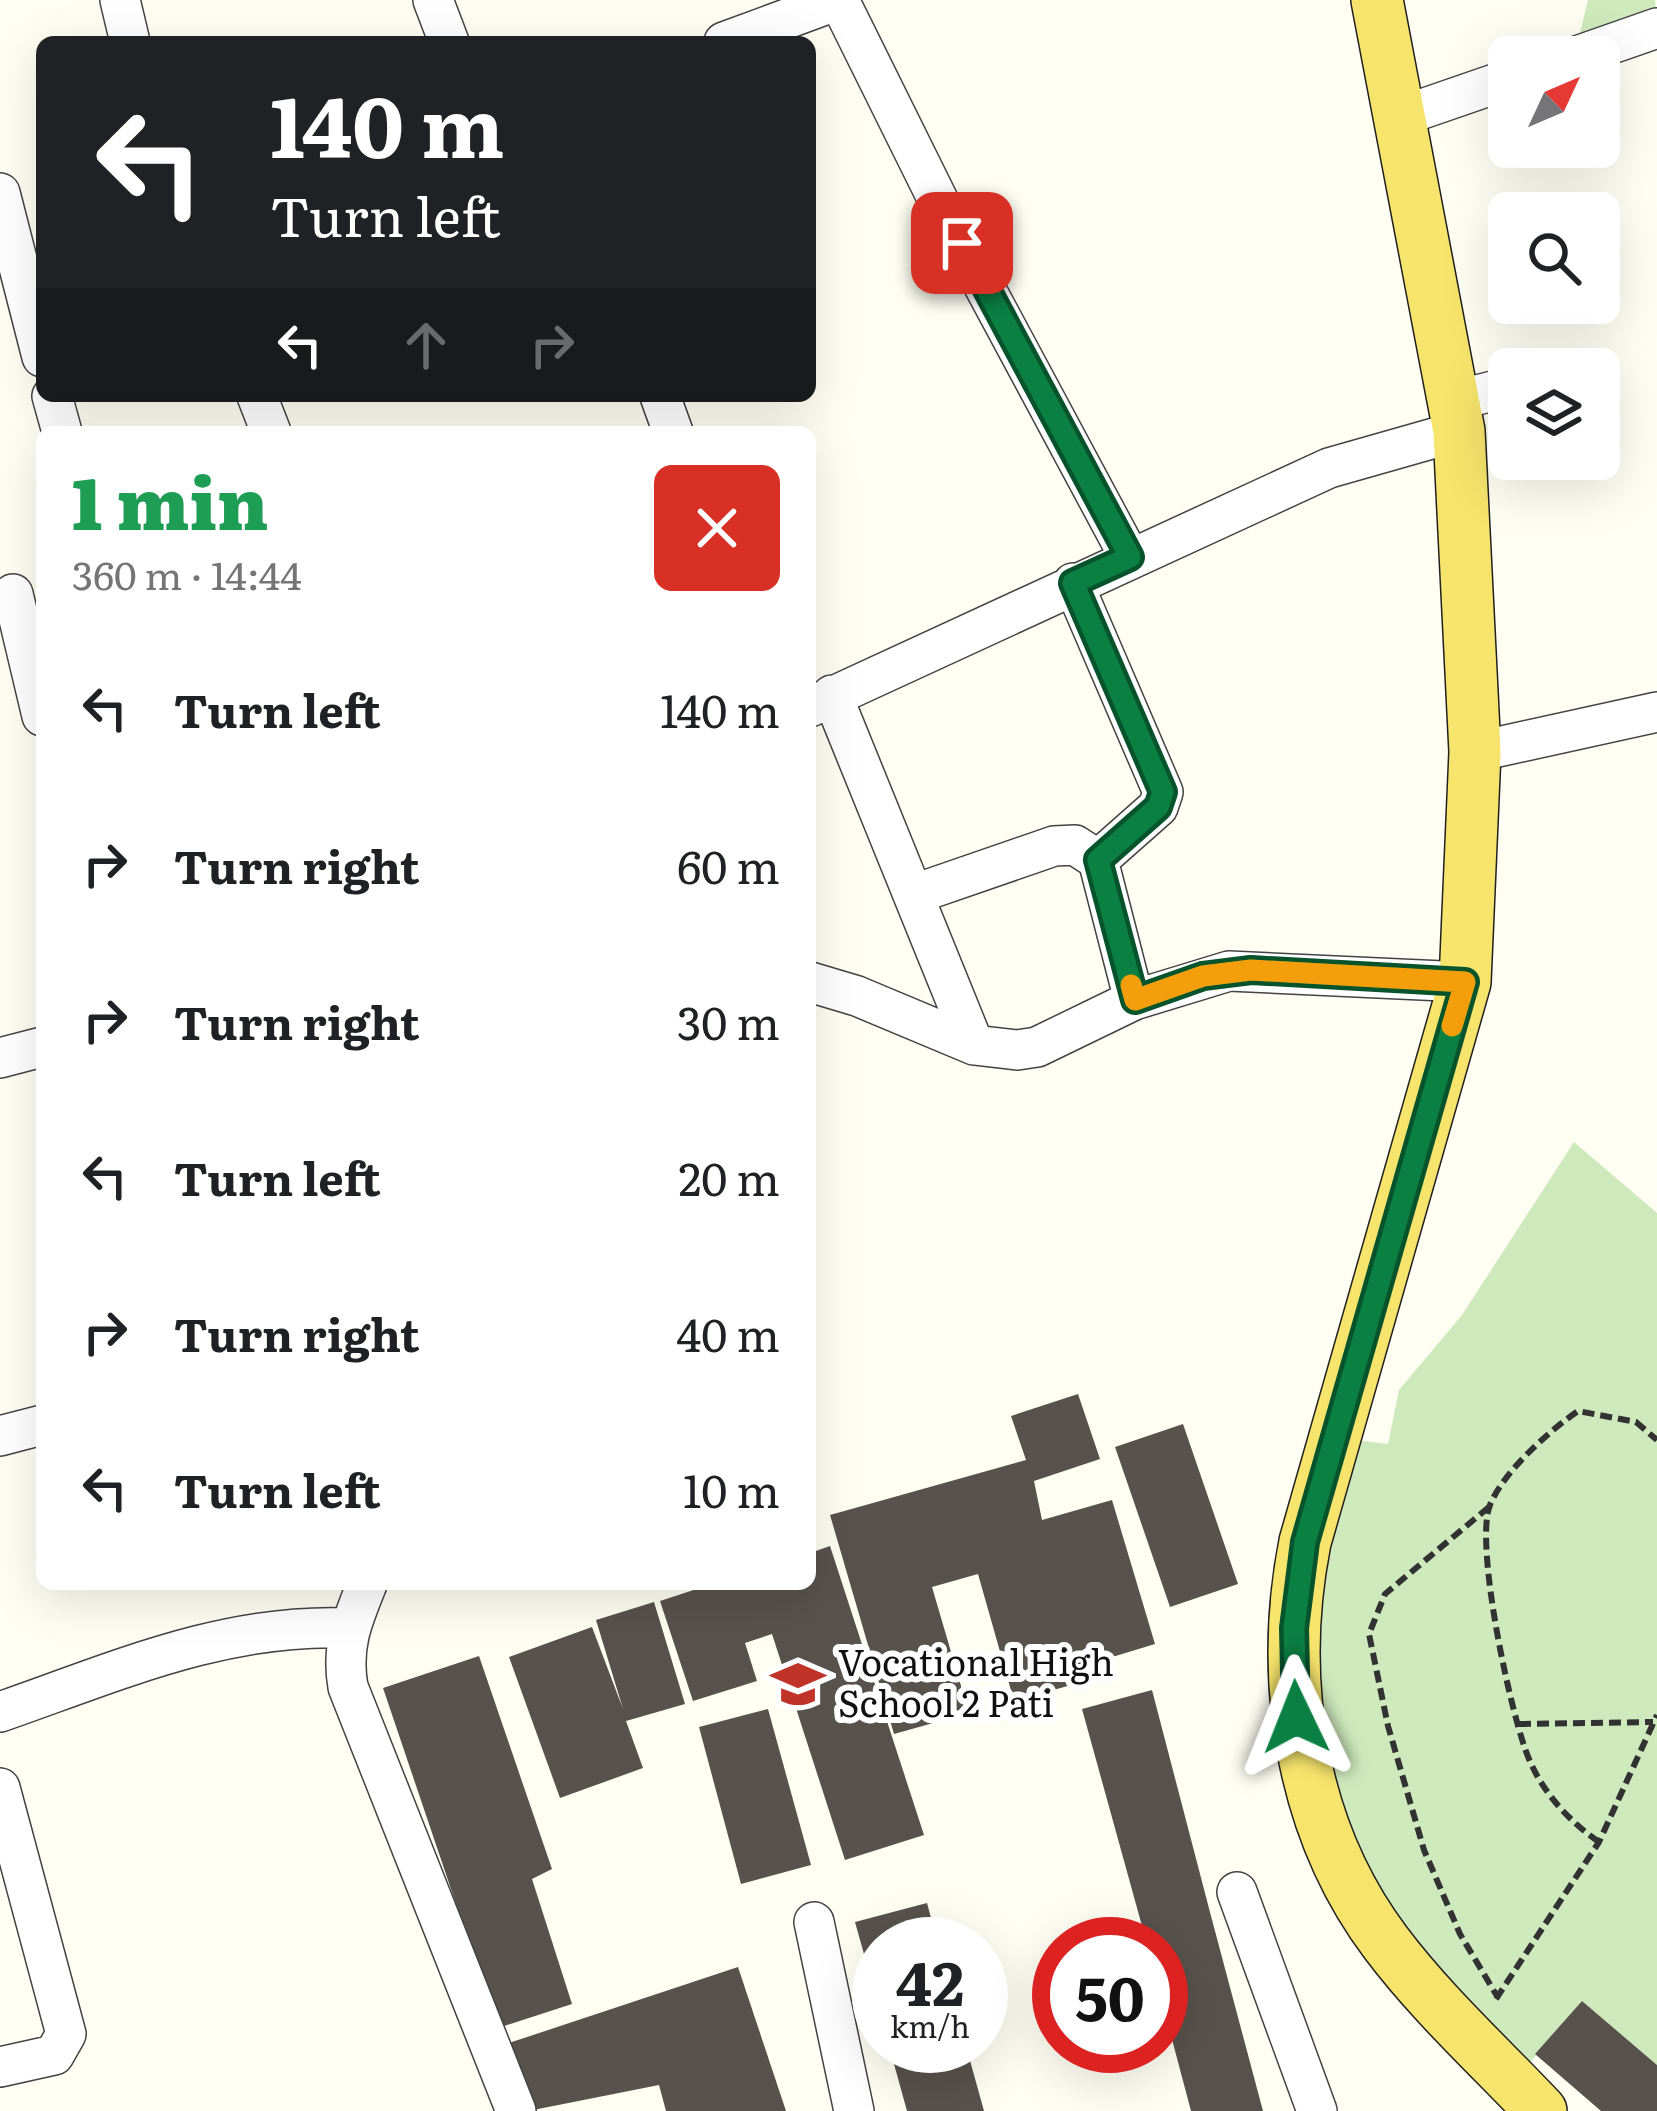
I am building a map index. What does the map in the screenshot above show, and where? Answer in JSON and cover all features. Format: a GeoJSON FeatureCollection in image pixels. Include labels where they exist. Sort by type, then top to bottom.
{"type":"FeatureCollection","features":[{"type":"Feature","properties":{"kind":"main road"},"geometry":{"type":"LineString","coordinates":[[1377,0],[1456,416],[1475,752],[1465,982],[1305,1542],[1296,1600],[1293,1677],[1305,1766],[1354,1894],[1395,1954],[1484,2016],[1541,2111]]}},
{"type":"Feature","properties":{"kind":"street"},"geometry":{"type":"LineString","coordinates":[[120,0],[129,36]]}},
{"type":"Feature","properties":{"kind":"street"},"geometry":{"type":"LineString","coordinates":[[433,0],[447,36]]}},
{"type":"Feature","properties":{"kind":"street"},"geometry":{"type":"LineString","coordinates":[[740,36],[838,0],[940,204],[1130,557]]}},
{"type":"Feature","properties":{"kind":"street"},"geometry":{"type":"LineString","coordinates":[[1620,41],[1657,28]]}},
{"type":"Feature","properties":{"kind":"street"},"geometry":{"type":"LineString","coordinates":[[1399,117],[1488,87]]}},
{"type":"Feature","properties":{"kind":"street"},"geometry":{"type":"LineString","coordinates":[[0,193],[36,334]]}},
{"type":"Feature","properties":{"kind":"street"},"geometry":{"type":"LineString","coordinates":[[974,1045],[915,894],[821,701],[1488,398]]}},
{"type":"Feature","properties":{"kind":"street"},"geometry":{"type":"LineString","coordinates":[[1073,583],[1163,792],[1158,807],[1098,860]]}},
{"type":"Feature","properties":{"kind":"street"},"geometry":{"type":"LineString","coordinates":[[18,591],[36,685]]}},
{"type":"Feature","properties":{"kind":"street"},"geometry":{"type":"LineString","coordinates":[[1475,752],[1657,712]]}},
{"type":"Feature","properties":{"kind":"street"},"geometry":{"type":"LineString","coordinates":[[915,894],[1064,844],[1098,860],[1135,1000]]}},
{"type":"Feature","properties":{"kind":"street"},"geometry":{"type":"LineString","coordinates":[[816,984],[974,1045],[1017,1051],[1037,1047],[1135,1000],[1203,976],[1251,970],[1465,982]]}},
{"type":"Feature","properties":{"kind":"street"},"geometry":{"type":"LineString","coordinates":[[0,1058],[36,1049]]}},
{"type":"Feature","properties":{"kind":"street"},"geometry":{"type":"LineString","coordinates":[[0,1436],[36,1427]]}},
{"type":"Feature","properties":{"kind":"street"},"geometry":{"type":"LineString","coordinates":[[364,1590],[348,1628],[344,1661],[358,1718],[516,2111]]}},
{"type":"Feature","properties":{"kind":"street"},"geometry":{"type":"LineString","coordinates":[[0,1712],[236,1634],[299,1626],[348,1628]]}},
{"type":"Feature","properties":{"kind":"street"},"geometry":{"type":"LineString","coordinates":[[0,1788],[66,2034],[54,2055],[0,2067]]}},
{"type":"Feature","properties":{"kind":"street"},"geometry":{"type":"LineString","coordinates":[[1237,1892],[1317,2111]]}},
{"type":"Feature","properties":{"kind":"street"},"geometry":{"type":"LineString","coordinates":[[814,1922],[854,2111]]}},
{"type":"Feature","properties":{"kind":"path"},"geometry":{"type":"LineString","coordinates":[[1484,2016],[1460,1934],[1424,1850],[1388,1726],[1370,1634],[1385,1594],[1489,1507],[1539,1442],[1578,1411],[1636,1422],[1657,1440]]}},
{"type":"Feature","properties":{"kind":"path"},"geometry":{"type":"LineString","coordinates":[[1489,1507],[1489,1578],[1529,1761],[1570,1821],[1599,1842]]}},
{"type":"Feature","properties":{"kind":"path"},"geometry":{"type":"LineString","coordinates":[[1484,2016],[1599,1842],[1656,1718],[1519,1724]]}},
{"type":"Feature","properties":{"kind":"green space"},"geometry":{"type":"Polygon","coordinates":[[[1588,0],[1655,0],[1657,17],[1594,36],[1579,36],[1588,0]]]}},
{"type":"Feature","properties":{"kind":"green space"},"geometry":{"type":"Polygon","coordinates":[[[1574,1142],[1657,1213],[1657,2065],[1582,2001],[1521,2073],[1364,1897],[1307,1736],[1300,1617],[1348,1439],[1388,1444],[1399,1390],[1462,1315],[1574,1142]]]}},
{"type":"Feature","properties":{"kind":"building"},"geometry":{"type":"Polygon","coordinates":[[[1078,1394],[1100,1459],[1034,1481],[1042,1520],[1112,1500],[1155,1644],[1086,1665],[1089,1680],[1014,1701],[978,1574],[932,1587],[969,1713],[894,1734],[830,1515],[1026,1460],[1011,1416],[1078,1394]]]}},
{"type":"Feature","properties":{"kind":"building"},"geometry":{"type":"Polygon","coordinates":[[[1183,1424],[1238,1584],[1170,1607],[1115,1447],[1183,1424]]]}},
{"type":"Feature","properties":{"kind":"building"},"geometry":{"type":"Polygon","coordinates":[[[830,1546],[924,1835],[845,1860],[772,1634],[745,1643],[757,1681],[693,1701],[660,1601],[694,1590],[816,1590],[816,1551],[830,1546]]]}},
{"type":"Feature","properties":{"kind":"building"},"geometry":{"type":"Polygon","coordinates":[[[654,1602],[685,1704],[626,1721],[643,1768],[560,1798],[509,1657],[592,1627],[623,1709],[596,1620],[654,1602]]]}},
{"type":"Feature","properties":{"kind":"building"},"geometry":{"type":"Polygon","coordinates":[[[479,1656],[552,1869],[532,1879],[572,2004],[498,2028],[383,1688],[479,1656]]]}},
{"type":"Feature","properties":{"kind":"building"},"geometry":{"type":"Polygon","coordinates":[[[1152,1690],[1263,2111],[1191,2111],[1181,2073],[1188,2073],[1188,1917],[1140,1917],[1082,1709],[1152,1690]]]}},
{"type":"Feature","properties":{"kind":"building"},"geometry":{"type":"Polygon","coordinates":[[[768,1709],[811,1865],[741,1884],[699,1727],[768,1709]]]}},
{"type":"Feature","properties":{"kind":"building"},"geometry":{"type":"Polygon","coordinates":[[[927,1903],[931,1917],[874,1917],[927,1903]]]}},
{"type":"Feature","properties":{"kind":"building"},"geometry":{"type":"Polygon","coordinates":[[[738,1967],[786,2111],[666,2111],[659,2085],[528,2111],[500,2046],[738,1967]]]}},
{"type":"Feature","properties":{"kind":"building"},"geometry":{"type":"Polygon","coordinates":[[[1582,2001],[1657,2065],[1657,2111],[1601,2111],[1535,2054],[1582,2001]]]}},
{"type":"Feature","properties":{"kind":"building"},"geometry":{"type":"Polygon","coordinates":[[[896,2073],[973,2073],[984,2111],[907,2111],[896,2073]]]}},
{"type":"Feature","properties":{"kind":"slow traffic"},"geometry":{"type":"LineString","coordinates":[[1131,985],[1135,1000],[1228,971],[1465,982],[1452,1026]]}},
{"type":"Feature","properties":{"kind":"place","name":"Vocational High School 2 Pati"},"geometry":{"type":"Point","coordinates":[798,1684]}},
{"type":"Feature","properties":{"kind":"route"},"geometry":{"type":"LineString","coordinates":[[962,243],[1130,557],[1073,583],[1163,792],[1158,807],[1098,860],[1135,1000],[1228,971],[1465,982],[1305,1542],[1294,1628],[1296,1717]]}}]}
